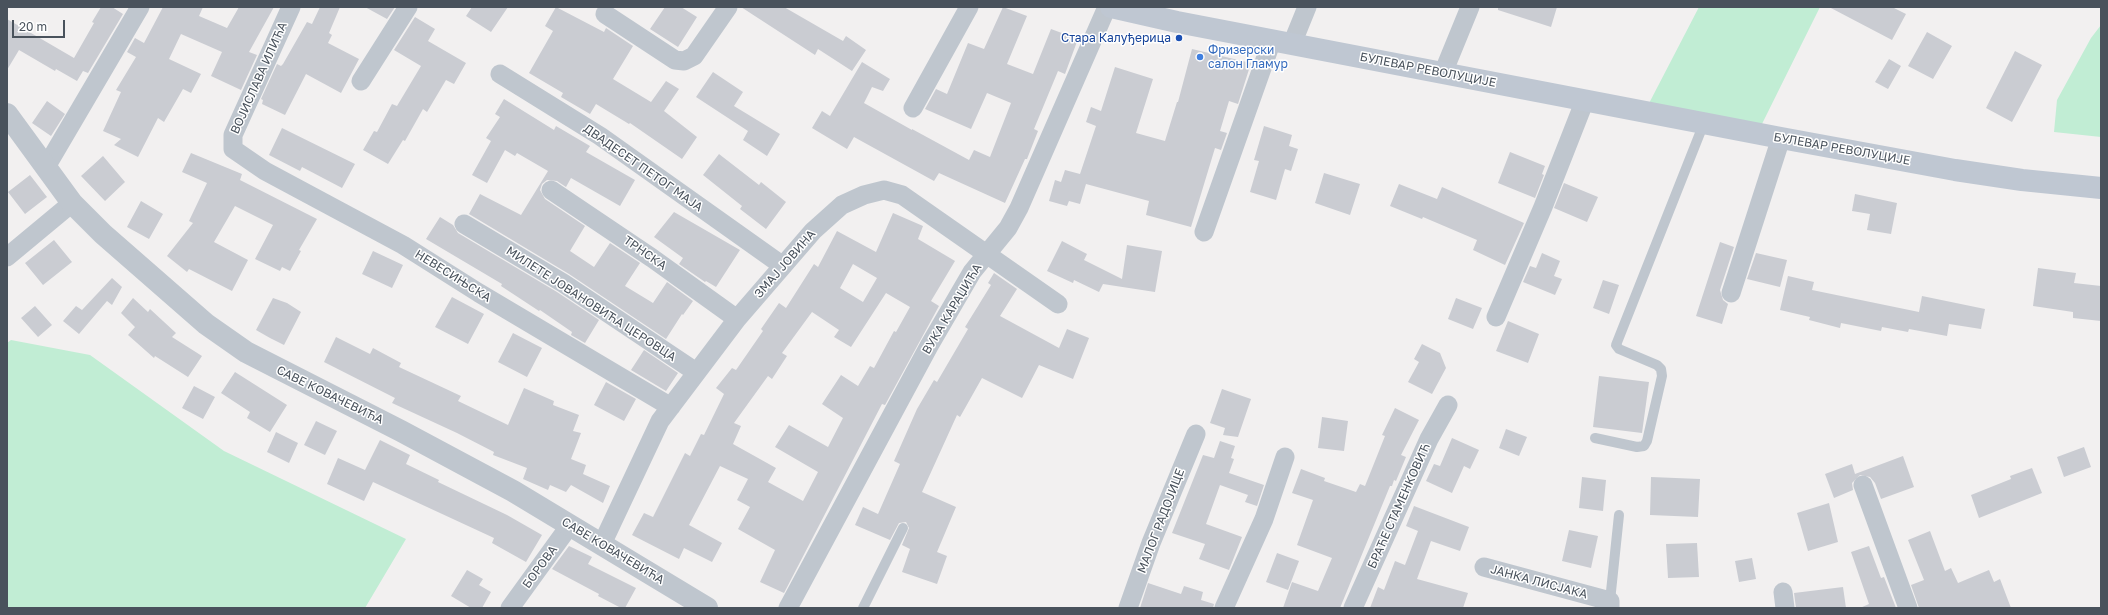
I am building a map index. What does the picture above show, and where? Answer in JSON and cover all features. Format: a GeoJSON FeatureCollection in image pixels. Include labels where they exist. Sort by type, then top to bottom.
{"type":"FeatureCollection","features":[{"type":"Feature","properties":{"kind":"main road","name":"БУЛЕВАР РЕВОЛУЦИЈЕ"},"geometry":{"type":"LineString","coordinates":[[1111,7],[1282,42],[1955,170],[2022,180],[2101,188]]}},
{"type":"Feature","properties":{"kind":"street"},"geometry":{"type":"LineString","coordinates":[[46,167],[140,7]]}},
{"type":"Feature","properties":{"kind":"street","name":"ВОЈИСЛАВА ИЛИЋА"},"geometry":{"type":"LineString","coordinates":[[233,149],[233,135],[291,7]]}},
{"type":"Feature","properties":{"kind":"street"},"geometry":{"type":"LineString","coordinates":[[361,81],[408,7]]}},
{"type":"Feature","properties":{"kind":"street"},"geometry":{"type":"LineString","coordinates":[[605,14],[676,60],[684,61],[694,56],[728,7]]}},
{"type":"Feature","properties":{"kind":"street"},"geometry":{"type":"LineString","coordinates":[[913,108],[969,7]]}},
{"type":"Feature","properties":{"kind":"street","name":"ВУКА КАРАЏИЋА"},"geometry":{"type":"LineString","coordinates":[[788,608],[929,346],[972,272],[1008,228],[1019,208],[1107,7]]}},
{"type":"Feature","properties":{"kind":"street"},"geometry":{"type":"LineString","coordinates":[[1204,232],[1282,42],[1307,7]]}},
{"type":"Feature","properties":{"kind":"street"},"geometry":{"type":"LineString","coordinates":[[1443,73],[1470,7]]}},
{"type":"Feature","properties":{"kind":"street","name":"ДВАДЕСЕТ ПЕТОГ МАЈА"},"geometry":{"type":"LineString","coordinates":[[500,74],[600,136],[783,266]]}},
{"type":"Feature","properties":{"kind":"street"},"geometry":{"type":"LineString","coordinates":[[1496,317],[1543,207],[1585,100]]}},
{"type":"Feature","properties":{"kind":"street","name":"САВЕ КОВАЧЕВИЋА"},"geometry":{"type":"LineString","coordinates":[[7,114],[72,202],[102,234],[206,324],[246,352],[408,434],[513,491],[707,608]]}},
{"type":"Feature","properties":{"kind":"street"},"geometry":{"type":"LineString","coordinates":[[1731,293],[1781,138]]}},
{"type":"Feature","properties":{"kind":"street","name":"НЕВЕСИЊСКА"},"geometry":{"type":"LineString","coordinates":[[233,149],[265,171],[403,245],[478,293],[671,407]]}},
{"type":"Feature","properties":{"kind":"street","name":"ТРНСКА"},"geometry":{"type":"LineString","coordinates":[[551,190],[652,258],[737,319]]}},
{"type":"Feature","properties":{"kind":"street","name":"ЗМАЈ ЈОВИНА"},"geometry":{"type":"LineString","coordinates":[[602,544],[660,421],[737,319],[813,231],[842,205],[864,195],[884,190],[902,195],[1058,304]]}},
{"type":"Feature","properties":{"kind":"street"},"geometry":{"type":"LineString","coordinates":[[7,256],[72,202]]}},
{"type":"Feature","properties":{"kind":"street","name":"МИЛЕТЕ ЈОВАНОВИЋА ЦЕРОВЦА"},"geometry":{"type":"LineString","coordinates":[[464,224],[564,283],[696,372]]}},
{"type":"Feature","properties":{"kind":"street","name":"БРАЋЕ СТАМЕНКОВИЋ"},"geometry":{"type":"LineString","coordinates":[[1353,608],[1429,440],[1448,405]]}},
{"type":"Feature","properties":{"kind":"street","name":"МАЛОГ РАДОЈИЦЕ"},"geometry":{"type":"LineString","coordinates":[[1128,608],[1151,543],[1196,434]]}},
{"type":"Feature","properties":{"kind":"street"},"geometry":{"type":"LineString","coordinates":[[1224,608],[1264,519],[1285,457]]}},
{"type":"Feature","properties":{"kind":"street"},"geometry":{"type":"LineString","coordinates":[[1863,485],[1908,608]]}},
{"type":"Feature","properties":{"kind":"street","name":"БОРОВА"},"geometry":{"type":"LineString","coordinates":[[510,608],[570,525]]}},
{"type":"Feature","properties":{"kind":"street","name":"ЈАНКА ЛИСЈАКА"},"geometry":{"type":"LineString","coordinates":[[1484,567],[1610,604]]}},
{"type":"Feature","properties":{"kind":"lane"},"geometry":{"type":"LineString","coordinates":[[1596,438],[1637,447],[1644,446],[1647,441],[1662,376],[1661,369],[1657,365],[1619,349],[1616,345],[1704,123]]}},
{"type":"Feature","properties":{"kind":"lane"},"geometry":{"type":"LineString","coordinates":[[1610,604],[1619,515]]}},
{"type":"Feature","properties":{"kind":"lane"},"geometry":{"type":"LineString","coordinates":[[863,608],[903,528]]}},
{"type":"Feature","properties":{"kind":"green space"},"geometry":{"type":"Polygon","coordinates":[[[1699,7],[1820,7],[1757,134],[1645,111],[1699,7]]]}},
{"type":"Feature","properties":{"kind":"green space"},"geometry":{"type":"Polygon","coordinates":[[[2101,25],[2101,137],[2054,132],[2057,100],[2091,38],[2101,25]]]}},
{"type":"Feature","properties":{"kind":"green space"},"geometry":{"type":"Polygon","coordinates":[[[11,340],[90,355],[224,451],[406,539],[365,608],[7,608],[7,343],[11,340]]]}},
{"type":"Feature","properties":{"kind":"building"},"geometry":{"type":"Polygon","coordinates":[[[101,7],[112,7],[123,14],[88,73],[83,71],[77,81],[56,69],[55,71],[19,50],[7,70],[7,19],[74,58],[94,23],[92,22],[101,7]]]}},
{"type":"Feature","properties":{"kind":"building"},"geometry":{"type":"Polygon","coordinates":[[[163,7],[203,7],[199,16],[227,28],[239,7],[274,7],[249,52],[257,55],[241,90],[211,76],[222,52],[181,34],[169,59],[201,74],[191,93],[183,89],[164,122],[158,118],[138,157],[114,145],[121,139],[103,131],[121,92],[116,90],[136,57],[127,52],[135,38],[144,43],[163,7]]]}},
{"type":"Feature","properties":{"kind":"building"},"geometry":{"type":"Polygon","coordinates":[[[320,7],[340,7],[329,33],[332,35],[328,43],[359,59],[341,93],[306,74],[285,115],[262,104],[263,100],[261,99],[277,64],[281,66],[283,64],[307,22],[312,24],[320,7]]]}},
{"type":"Feature","properties":{"kind":"building"},"geometry":{"type":"Polygon","coordinates":[[[365,7],[395,7],[387,19],[365,7]]]}},
{"type":"Feature","properties":{"kind":"building"},"geometry":{"type":"Polygon","coordinates":[[[472,7],[508,7],[491,32],[466,16],[472,7]]]}},
{"type":"Feature","properties":{"kind":"building"},"geometry":{"type":"Polygon","coordinates":[[[556,7],[604,32],[606,28],[633,46],[613,79],[651,102],[666,81],[679,89],[664,111],[697,137],[682,159],[630,123],[629,124],[596,104],[590,114],[561,97],[563,93],[529,73],[553,31],[545,26],[556,7]]]}},
{"type":"Feature","properties":{"kind":"building"},"geometry":{"type":"Polygon","coordinates":[[[665,7],[681,7],[697,17],[678,47],[650,29],[665,7]]]}},
{"type":"Feature","properties":{"kind":"building"},"geometry":{"type":"Polygon","coordinates":[[[741,7],[784,7],[843,41],[846,36],[866,50],[852,71],[818,49],[815,55],[741,7]]]}},
{"type":"Feature","properties":{"kind":"building"},"geometry":{"type":"Polygon","coordinates":[[[1003,7],[1027,16],[1007,64],[1033,74],[1051,29],[1078,39],[1065,74],[1058,71],[1034,129],[1038,131],[1027,159],[1025,159],[1005,203],[939,173],[934,181],[854,137],[847,149],[812,128],[822,111],[830,116],[862,62],[890,79],[883,91],[872,87],[864,103],[969,160],[974,150],[990,157],[1011,103],[987,93],[971,129],[925,109],[936,89],[947,94],[968,43],[984,49],[1003,7]]]}},
{"type":"Feature","properties":{"kind":"building"},"geometry":{"type":"Polygon","coordinates":[[[1498,7],[1557,7],[1551,27],[1498,10],[1498,7]]]}},
{"type":"Feature","properties":{"kind":"building"},"geometry":{"type":"Polygon","coordinates":[[[1829,7],[1892,7],[1906,14],[1892,40],[1829,7]]]}},
{"type":"Feature","properties":{"kind":"building"},"geometry":{"type":"Polygon","coordinates":[[[415,17],[435,29],[428,41],[466,63],[454,84],[446,80],[427,112],[423,109],[405,141],[403,140],[388,164],[363,150],[374,131],[377,132],[392,104],[397,106],[421,66],[394,50],[415,17]]]}},
{"type":"Feature","properties":{"kind":"building"},"geometry":{"type":"Polygon","coordinates":[[[1927,32],[1952,46],[1933,79],[1908,66],[1927,32]]]}},
{"type":"Feature","properties":{"kind":"building"},"geometry":{"type":"Polygon","coordinates":[[[1192,49],[1251,63],[1238,104],[1229,101],[1220,131],[1227,133],[1221,150],[1215,148],[1191,227],[1146,215],[1149,201],[1086,184],[1080,204],[1069,201],[1067,206],[1049,201],[1055,180],[1061,182],[1065,170],[1080,174],[1096,126],[1086,122],[1091,107],[1101,111],[1115,67],[1153,79],[1136,133],[1165,141],[1178,102],[1192,49]]]}},
{"type":"Feature","properties":{"kind":"building"},"geometry":{"type":"Polygon","coordinates":[[[2015,51],[2042,65],[2012,122],[1986,108],[2015,51]]]}},
{"type":"Feature","properties":{"kind":"building"},"geometry":{"type":"Polygon","coordinates":[[[1889,59],[1901,66],[1888,89],[1875,82],[1889,59]]]}},
{"type":"Feature","properties":{"kind":"building"},"geometry":{"type":"Polygon","coordinates":[[[713,72],[743,92],[734,106],[780,134],[767,156],[743,140],[748,131],[696,97],[713,72]]]}},
{"type":"Feature","properties":{"kind":"building"},"geometry":{"type":"Polygon","coordinates":[[[504,99],[554,130],[556,126],[590,146],[586,152],[635,180],[620,206],[571,178],[566,187],[557,181],[547,180],[542,184],[540,190],[545,199],[585,226],[570,251],[594,267],[610,243],[640,263],[625,286],[653,303],[667,282],[693,301],[683,315],[682,314],[666,339],[569,274],[469,214],[480,194],[521,215],[548,171],[517,153],[515,156],[505,150],[487,183],[472,175],[491,141],[486,138],[500,117],[495,114],[504,99]]]}},
{"type":"Feature","properties":{"kind":"building"},"geometry":{"type":"Polygon","coordinates":[[[47,101],[65,114],[51,136],[32,123],[47,101]]]}},
{"type":"Feature","properties":{"kind":"building"},"geometry":{"type":"Polygon","coordinates":[[[1264,126],[1292,135],[1289,146],[1298,149],[1291,171],[1285,169],[1276,200],[1250,192],[1259,161],[1254,160],[1264,126]]]}},
{"type":"Feature","properties":{"kind":"building"},"geometry":{"type":"Polygon","coordinates":[[[282,128],[355,164],[342,188],[302,167],[300,171],[269,155],[282,128]]]}},
{"type":"Feature","properties":{"kind":"building"},"geometry":{"type":"Polygon","coordinates":[[[1510,152],[1545,166],[1542,174],[1544,175],[1535,198],[1498,183],[1510,152]]]}},
{"type":"Feature","properties":{"kind":"building"},"geometry":{"type":"Polygon","coordinates":[[[191,153],[242,174],[240,180],[317,219],[299,250],[301,251],[290,271],[282,267],[280,271],[255,259],[273,225],[235,206],[214,242],[248,260],[232,291],[189,269],[187,272],[167,256],[193,223],[189,221],[207,183],[182,172],[191,153]]]}},
{"type":"Feature","properties":{"kind":"building"},"geometry":{"type":"Polygon","coordinates":[[[719,154],[759,185],[761,182],[786,202],[766,229],[740,209],[742,206],[703,175],[719,154]]]}},
{"type":"Feature","properties":{"kind":"building"},"geometry":{"type":"Polygon","coordinates":[[[103,156],[125,182],[105,201],[81,176],[103,156]]]}},
{"type":"Feature","properties":{"kind":"building"},"geometry":{"type":"Polygon","coordinates":[[[1324,173],[1360,184],[1350,215],[1315,203],[1324,173]]]}},
{"type":"Feature","properties":{"kind":"building"},"geometry":{"type":"Polygon","coordinates":[[[30,175],[47,197],[25,214],[8,192],[30,175]]]}},
{"type":"Feature","properties":{"kind":"building"},"geometry":{"type":"Polygon","coordinates":[[[1564,183],[1598,197],[1587,222],[1554,208],[1564,183]]]}},
{"type":"Feature","properties":{"kind":"building"},"geometry":{"type":"Polygon","coordinates":[[[1399,184],[1437,199],[1442,187],[1524,223],[1505,265],[1473,250],[1477,240],[1423,217],[1422,219],[1390,206],[1399,184]]]}},
{"type":"Feature","properties":{"kind":"building"},"geometry":{"type":"Polygon","coordinates":[[[1855,194],[1897,203],[1891,234],[1867,230],[1870,214],[1852,211],[1855,194]]]}},
{"type":"Feature","properties":{"kind":"building"},"geometry":{"type":"Polygon","coordinates":[[[141,201],[163,214],[149,239],[127,227],[141,201]]]}},
{"type":"Feature","properties":{"kind":"building"},"geometry":{"type":"Polygon","coordinates":[[[674,212],[740,250],[716,287],[706,281],[705,282],[679,264],[683,258],[654,237],[674,212]]]}},
{"type":"Feature","properties":{"kind":"building"},"geometry":{"type":"Polygon","coordinates":[[[893,213],[923,226],[918,239],[955,261],[931,301],[939,306],[885,405],[882,404],[784,593],[760,582],[775,550],[738,529],[750,507],[737,500],[748,479],[720,466],[689,525],[722,543],[712,562],[684,548],[679,559],[632,535],[644,513],[653,517],[685,453],[690,456],[701,434],[704,435],[724,394],[716,388],[732,368],[736,370],[763,331],[761,329],[779,303],[786,308],[814,264],[818,267],[837,231],[876,252],[893,213]],[[853,264],[840,288],[863,302],[877,278],[853,264]],[[886,293],[851,347],[834,337],[839,330],[812,312],[782,353],[787,356],[772,379],[768,376],[734,423],[741,426],[733,444],[776,468],[768,482],[803,501],[818,472],[775,447],[789,425],[828,447],[843,418],[822,404],[841,375],[858,386],[870,366],[874,368],[894,331],[896,332],[910,307],[886,293]]]}},
{"type":"Feature","properties":{"kind":"building"},"geometry":{"type":"Polygon","coordinates":[[[440,217],[453,225],[458,233],[557,292],[599,320],[585,343],[571,335],[572,332],[540,310],[539,311],[501,286],[502,284],[426,239],[440,217]]]}},
{"type":"Feature","properties":{"kind":"building"},"geometry":{"type":"Polygon","coordinates":[[[54,240],[72,262],[43,285],[25,263],[54,240]]]}},
{"type":"Feature","properties":{"kind":"building"},"geometry":{"type":"Polygon","coordinates":[[[1062,241],[1087,254],[1084,260],[1122,279],[1127,245],[1162,251],[1155,292],[1103,284],[1099,292],[1074,280],[1073,283],[1047,271],[1062,241]]]}},
{"type":"Feature","properties":{"kind":"building"},"geometry":{"type":"Polygon","coordinates":[[[1720,242],[1734,247],[1720,290],[1723,300],[1728,304],[1722,324],[1696,316],[1720,242]]]}},
{"type":"Feature","properties":{"kind":"building"},"geometry":{"type":"Polygon","coordinates":[[[373,251],[403,265],[392,288],[362,274],[373,251]]]}},
{"type":"Feature","properties":{"kind":"building"},"geometry":{"type":"Polygon","coordinates":[[[1542,253],[1560,261],[1554,276],[1562,279],[1555,295],[1523,282],[1530,266],[1536,268],[1542,253]]]}},
{"type":"Feature","properties":{"kind":"building"},"geometry":{"type":"Polygon","coordinates":[[[1756,253],[1787,260],[1780,287],[1747,279],[1756,253]]]}},
{"type":"Feature","properties":{"kind":"building"},"geometry":{"type":"Polygon","coordinates":[[[2038,268],[2076,273],[2074,283],[2101,286],[2101,321],[2073,318],[2073,312],[2033,306],[2038,268]]]}},
{"type":"Feature","properties":{"kind":"building"},"geometry":{"type":"Polygon","coordinates":[[[994,273],[1017,289],[1000,316],[1059,348],[1067,329],[1089,338],[1073,379],[1039,365],[1022,398],[982,378],[960,417],[957,415],[922,492],[956,507],[937,552],[947,556],[937,584],[902,572],[910,549],[902,545],[909,528],[906,522],[899,523],[890,540],[855,525],[863,507],[878,514],[900,464],[894,461],[917,409],[934,380],[937,382],[968,329],[965,327],[991,285],[988,283],[994,273]]]}},
{"type":"Feature","properties":{"kind":"building"},"geometry":{"type":"Polygon","coordinates":[[[1788,276],[1814,282],[1812,290],[1919,312],[1922,296],[1985,309],[1981,329],[1949,324],[1947,336],[1909,329],[1908,332],[1882,327],[1881,331],[1841,323],[1840,328],[1809,320],[1810,317],[1780,310],[1788,276]]]}},
{"type":"Feature","properties":{"kind":"building"},"geometry":{"type":"Polygon","coordinates":[[[112,278],[122,287],[112,305],[107,301],[79,334],[63,321],[76,306],[82,310],[112,278]]]}},
{"type":"Feature","properties":{"kind":"building"},"geometry":{"type":"Polygon","coordinates":[[[1603,280],[1619,285],[1609,314],[1593,308],[1603,280]]]}},
{"type":"Feature","properties":{"kind":"building"},"geometry":{"type":"Polygon","coordinates":[[[452,297],[484,314],[468,344],[435,327],[452,297]]]}},
{"type":"Feature","properties":{"kind":"building"},"geometry":{"type":"Polygon","coordinates":[[[133,298],[148,312],[150,309],[176,333],[172,337],[202,356],[188,377],[155,356],[154,358],[128,335],[135,327],[121,313],[133,298]]]}},
{"type":"Feature","properties":{"kind":"building"},"geometry":{"type":"Polygon","coordinates":[[[273,298],[287,303],[301,312],[284,345],[256,330],[273,298]]]}},
{"type":"Feature","properties":{"kind":"building"},"geometry":{"type":"Polygon","coordinates":[[[1456,298],[1482,308],[1473,329],[1448,319],[1456,298]]]}},
{"type":"Feature","properties":{"kind":"building"},"geometry":{"type":"Polygon","coordinates":[[[35,306],[52,325],[38,337],[21,318],[35,306]]]}},
{"type":"Feature","properties":{"kind":"building"},"geometry":{"type":"Polygon","coordinates":[[[1508,321],[1539,334],[1528,363],[1496,351],[1508,321]]]}},
{"type":"Feature","properties":{"kind":"building"},"geometry":{"type":"Polygon","coordinates":[[[513,333],[542,348],[527,377],[498,362],[513,333]]]}},
{"type":"Feature","properties":{"kind":"building"},"geometry":{"type":"Polygon","coordinates":[[[336,337],[370,354],[373,348],[401,363],[399,367],[461,396],[458,401],[508,425],[524,388],[554,401],[553,405],[579,415],[573,431],[581,433],[571,459],[586,465],[583,474],[610,486],[603,503],[571,485],[566,492],[550,485],[548,490],[523,479],[527,468],[493,455],[494,452],[392,403],[395,398],[324,362],[336,337]]]}},
{"type":"Feature","properties":{"kind":"building"},"geometry":{"type":"Polygon","coordinates":[[[1422,344],[1440,353],[1446,368],[1432,394],[1408,382],[1419,362],[1414,359],[1422,344]]]}},
{"type":"Feature","properties":{"kind":"building"},"geometry":{"type":"Polygon","coordinates":[[[644,350],[678,373],[666,391],[631,370],[644,350]]]}},
{"type":"Feature","properties":{"kind":"building"},"geometry":{"type":"Polygon","coordinates":[[[235,372],[287,405],[270,432],[247,418],[250,412],[221,393],[235,372]]]}},
{"type":"Feature","properties":{"kind":"building"},"geometry":{"type":"Polygon","coordinates":[[[1599,376],[1649,382],[1642,433],[1593,427],[1599,376]]]}},
{"type":"Feature","properties":{"kind":"building"},"geometry":{"type":"Polygon","coordinates":[[[606,382],[636,399],[624,421],[594,405],[606,382]]]}},
{"type":"Feature","properties":{"kind":"building"},"geometry":{"type":"Polygon","coordinates":[[[194,386],[215,397],[203,419],[182,408],[194,386]]]}},
{"type":"Feature","properties":{"kind":"building"},"geometry":{"type":"Polygon","coordinates":[[[1222,389],[1251,399],[1238,437],[1223,435],[1225,428],[1210,423],[1222,389]]]}},
{"type":"Feature","properties":{"kind":"building"},"geometry":{"type":"Polygon","coordinates":[[[1395,408],[1419,420],[1401,455],[1406,457],[1396,481],[1394,480],[1392,486],[1390,486],[1340,608],[1283,608],[1292,582],[1318,591],[1332,558],[1297,545],[1313,500],[1292,493],[1301,469],[1325,478],[1324,481],[1356,492],[1360,484],[1365,486],[1385,436],[1382,435],[1395,408]]]}},
{"type":"Feature","properties":{"kind":"building"},"geometry":{"type":"Polygon","coordinates":[[[1322,417],[1348,421],[1344,451],[1318,448],[1322,417]]]}},
{"type":"Feature","properties":{"kind":"building"},"geometry":{"type":"Polygon","coordinates":[[[316,421],[337,431],[325,455],[304,445],[316,421]]]}},
{"type":"Feature","properties":{"kind":"building"},"geometry":{"type":"Polygon","coordinates":[[[1506,429],[1527,437],[1519,456],[1499,448],[1506,429]]]}},
{"type":"Feature","properties":{"kind":"building"},"geometry":{"type":"Polygon","coordinates":[[[276,432],[298,443],[289,463],[267,452],[276,432]]]}},
{"type":"Feature","properties":{"kind":"building"},"geometry":{"type":"Polygon","coordinates":[[[1452,438],[1479,450],[1470,469],[1464,466],[1452,493],[1426,481],[1434,464],[1440,466],[1452,438]]]}},
{"type":"Feature","properties":{"kind":"building"},"geometry":{"type":"Polygon","coordinates":[[[380,440],[410,455],[406,464],[439,480],[438,482],[507,515],[542,535],[526,562],[492,543],[494,538],[373,482],[364,501],[327,484],[338,458],[365,470],[380,440]]]}},
{"type":"Feature","properties":{"kind":"building"},"geometry":{"type":"Polygon","coordinates":[[[1220,441],[1235,446],[1231,458],[1234,459],[1229,473],[1264,485],[1257,506],[1245,502],[1248,495],[1220,485],[1206,524],[1242,537],[1229,570],[1199,559],[1205,544],[1172,533],[1203,455],[1214,458],[1220,441]]]}},
{"type":"Feature","properties":{"kind":"building"},"geometry":{"type":"Polygon","coordinates":[[[2084,447],[2091,467],[2064,477],[2057,457],[2084,447]]]}},
{"type":"Feature","properties":{"kind":"building"},"geometry":{"type":"Polygon","coordinates":[[[1903,456],[1914,487],[1881,499],[1875,483],[1870,477],[1860,475],[1852,483],[1853,490],[1834,498],[1825,474],[1852,464],[1855,474],[1903,456]]]}},
{"type":"Feature","properties":{"kind":"building"},"geometry":{"type":"Polygon","coordinates":[[[2032,468],[2042,493],[1979,518],[1971,495],[2011,479],[2010,476],[2032,468]]]}},
{"type":"Feature","properties":{"kind":"building"},"geometry":{"type":"Polygon","coordinates":[[[1582,477],[1606,480],[1603,511],[1579,508],[1582,477]]]}},
{"type":"Feature","properties":{"kind":"building"},"geometry":{"type":"Polygon","coordinates":[[[1651,477],[1700,479],[1698,517],[1650,515],[1651,477]]]}},
{"type":"Feature","properties":{"kind":"building"},"geometry":{"type":"Polygon","coordinates":[[[1829,503],[1838,542],[1808,551],[1797,513],[1829,503]]]}},
{"type":"Feature","properties":{"kind":"building"},"geometry":{"type":"Polygon","coordinates":[[[1414,506],[1469,527],[1460,551],[1431,541],[1417,579],[1468,593],[1463,608],[1370,608],[1378,587],[1384,590],[1395,561],[1405,565],[1418,531],[1406,526],[1414,506]]]}},
{"type":"Feature","properties":{"kind":"building"},"geometry":{"type":"Polygon","coordinates":[[[1569,530],[1598,536],[1591,568],[1562,561],[1569,530]]]}},
{"type":"Feature","properties":{"kind":"building"},"geometry":{"type":"Polygon","coordinates":[[[1930,531],[1945,571],[1951,568],[1958,583],[1989,570],[1994,582],[2000,579],[2011,608],[1919,608],[1911,585],[1924,580],[1908,540],[1930,531]]]}},
{"type":"Feature","properties":{"kind":"building"},"geometry":{"type":"Polygon","coordinates":[[[1697,543],[1699,577],[1668,578],[1666,544],[1697,543]]]}},
{"type":"Feature","properties":{"kind":"building"},"geometry":{"type":"Polygon","coordinates":[[[569,546],[592,557],[588,564],[636,588],[625,608],[621,608],[598,596],[599,594],[552,569],[569,546]]]}},
{"type":"Feature","properties":{"kind":"building"},"geometry":{"type":"Polygon","coordinates":[[[1869,546],[1881,578],[1884,577],[1896,608],[1860,608],[1869,604],[1851,552],[1869,546]]]}},
{"type":"Feature","properties":{"kind":"building"},"geometry":{"type":"Polygon","coordinates":[[[1277,553],[1299,561],[1288,590],[1266,582],[1277,553]]]}},
{"type":"Feature","properties":{"kind":"building"},"geometry":{"type":"Polygon","coordinates":[[[1752,558],[1756,579],[1739,582],[1735,561],[1752,558]]]}},
{"type":"Feature","properties":{"kind":"building"},"geometry":{"type":"Polygon","coordinates":[[[467,570],[483,579],[479,585],[491,592],[482,608],[471,608],[451,596],[467,570]]]}},
{"type":"Feature","properties":{"kind":"building"},"geometry":{"type":"Polygon","coordinates":[[[1148,583],[1181,594],[1184,586],[1203,592],[1201,600],[1214,604],[1213,608],[1140,608],[1148,583]]]}},
{"type":"Feature","properties":{"kind":"building"},"geometry":{"type":"Polygon","coordinates":[[[1843,587],[1846,608],[1796,608],[1794,593],[1843,587]]]}},
{"type":"Feature","properties":{"kind":"place","name":"Стара Калуђерица"},"geometry":{"type":"Point","coordinates":[1179,38]}},
{"type":"Feature","properties":{"kind":"place","name":"Фризерски салон Гламур"},"geometry":{"type":"Point","coordinates":[1200,57]}}]}
